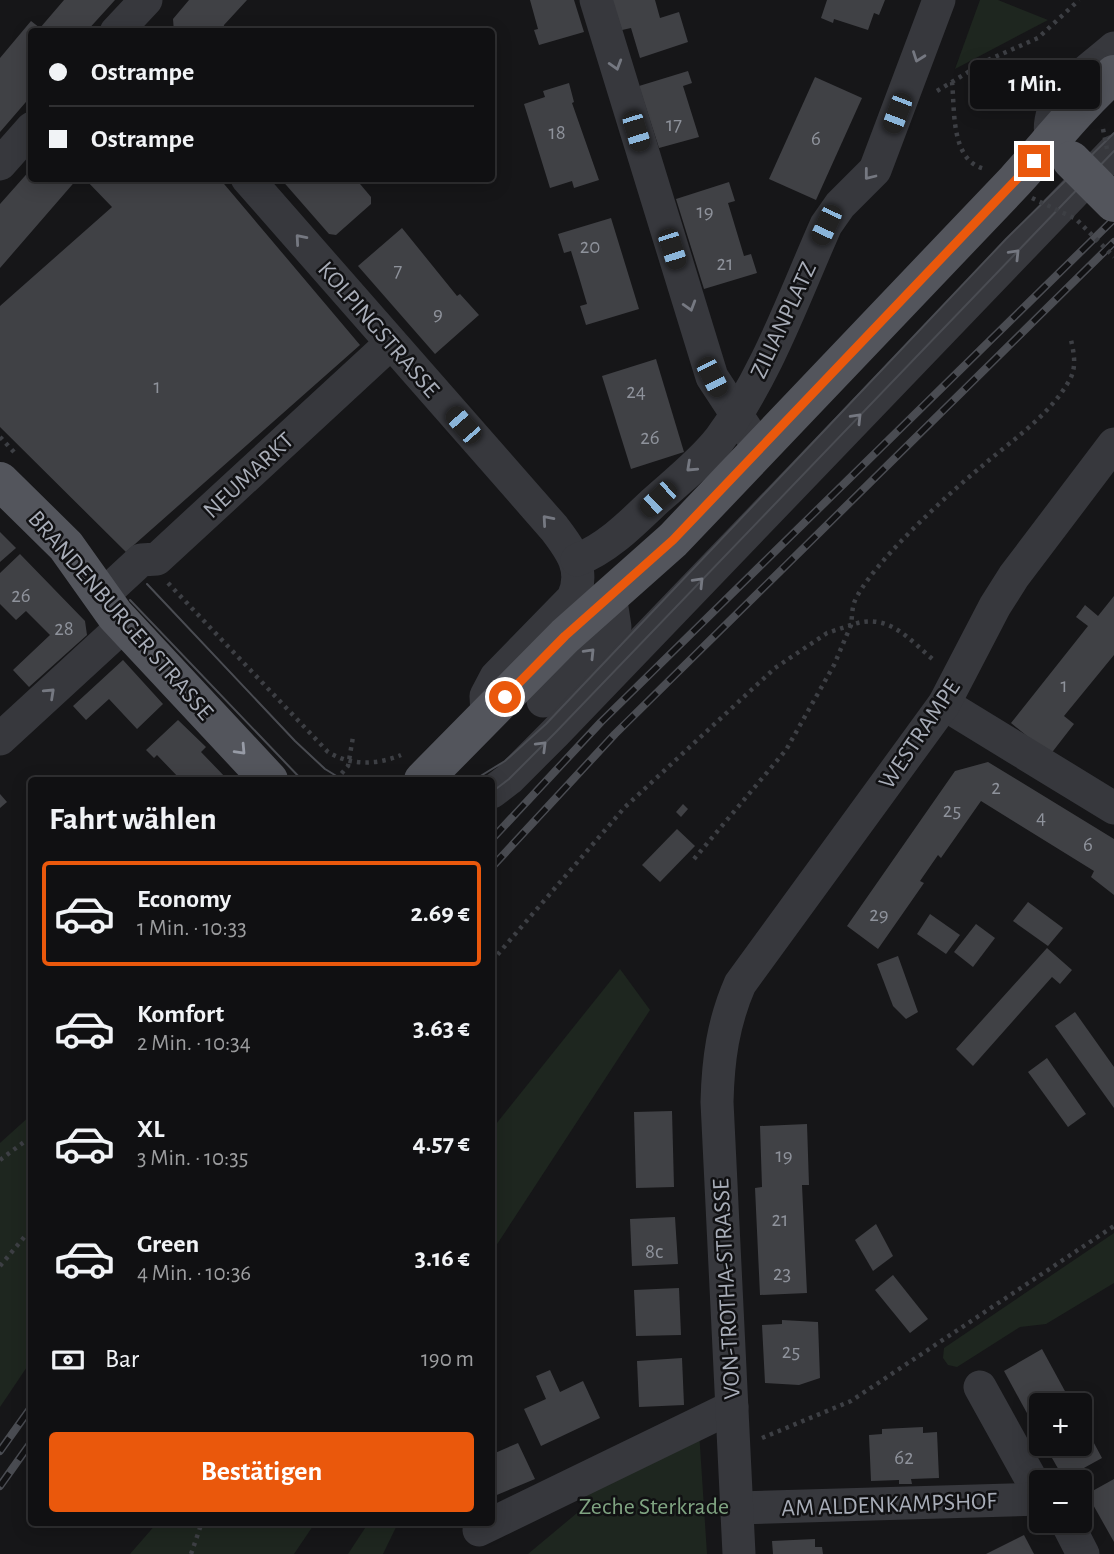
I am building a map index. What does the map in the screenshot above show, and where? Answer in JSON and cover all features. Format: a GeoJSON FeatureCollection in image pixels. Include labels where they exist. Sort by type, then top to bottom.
{"type":"FeatureCollection","features":[{"type":"Feature","properties":{"kind":"main road"},"geometry":{"type":"LineString","coordinates":[[417,766],[487,715],[610,595],[673,540],[761,447],[1062,150],[1083,101],[1114,74]]}},
{"type":"Feature","properties":{"kind":"main road"},"geometry":{"type":"LineString","coordinates":[[1062,150],[1114,203]]}},
{"type":"Feature","properties":{"kind":"main road","name":"BRANDENBURGER STRASSE"},"geometry":{"type":"LineString","coordinates":[[9,468],[113,611],[267,777]]}},
{"type":"Feature","properties":{"kind":"street"},"geometry":{"type":"LineString","coordinates":[[120,28],[146,0]]}},
{"type":"Feature","properties":{"kind":"street"},"geometry":{"type":"LineString","coordinates":[[596,0],[709,368],[735,416],[761,447]]}},
{"type":"Feature","properties":{"kind":"street","name":"ZILIANPLATZ"},"geometry":{"type":"LineString","coordinates":[[577,560],[608,543],[638,518],[717,443],[735,416],[754,383],[826,225],[840,205],[875,170],[939,0]]}},
{"type":"Feature","properties":{"kind":"street"},"geometry":{"type":"LineString","coordinates":[[1062,150],[1050,121],[1061,95],[1114,48]]}},
{"type":"Feature","properties":{"kind":"street"},"geometry":{"type":"LineString","coordinates":[[0,164],[28,132]]}},
{"type":"Feature","properties":{"kind":"street"},"geometry":{"type":"LineString","coordinates":[[495,789],[555,733],[1108,144]]}},
{"type":"Feature","properties":{"kind":"street","name":"KOLPINGSTRASSE"},"geometry":{"type":"LineString","coordinates":[[250,182],[554,528],[577,560]]}},
{"type":"Feature","properties":{"kind":"street","name":"NEUMARKT"},"geometry":{"type":"LineString","coordinates":[[0,739],[113,611],[142,560],[157,559],[391,343]]}},
{"type":"Feature","properties":{"kind":"street","name":"WESTRAMPE"},"geometry":{"type":"LineString","coordinates":[[726,1024],[740,984],[944,704],[1014,576],[1114,444]]}},
{"type":"Feature","properties":{"kind":"street"},"geometry":{"type":"LineString","coordinates":[[487,715],[486,696],[496,677],[573,598],[578,584],[577,560]]}},
{"type":"Feature","properties":{"kind":"street"},"geometry":{"type":"LineString","coordinates":[[543,701],[615,627],[610,595]]}},
{"type":"Feature","properties":{"kind":"street"},"geometry":{"type":"LineString","coordinates":[[944,704],[1114,808]]}},
{"type":"Feature","properties":{"kind":"street","name":"VON-TROTHA-STRASSE"},"geometry":{"type":"LineString","coordinates":[[726,1024],[718,1066],[718,1102],[740,1554]]}},
{"type":"Feature","properties":{"kind":"street","name":"AM ALDENKAMPSHOF"},"geometry":{"type":"LineString","coordinates":[[980,1387],[1029,1475]]}},
{"type":"Feature","properties":{"kind":"street"},"geometry":{"type":"LineString","coordinates":[[495,1522],[732,1407]]}},
{"type":"Feature","properties":{"kind":"street","name":"AM ALDENKAMPSHOF"},"geometry":{"type":"LineString","coordinates":[[737,1508],[1029,1499]]}},
{"type":"Feature","properties":{"kind":"street"},"geometry":{"type":"LineString","coordinates":[[479,1530],[487,1526]]}},
{"type":"Feature","properties":{"kind":"street"},"geometry":{"type":"LineString","coordinates":[[1072,1533],[1083,1554]]}},
{"type":"Feature","properties":{"kind":"path"},"geometry":{"type":"LineString","coordinates":[[897,113],[988,60],[1038,38],[1079,0]]}},
{"type":"Feature","properties":{"kind":"path"},"geometry":{"type":"LineString","coordinates":[[952,82],[958,141],[975,167]]}},
{"type":"Feature","properties":{"kind":"path"},"geometry":{"type":"LineString","coordinates":[[1032,198],[1076,219],[1114,257]]}},
{"type":"Feature","properties":{"kind":"path"},"geometry":{"type":"LineString","coordinates":[[694,859],[786,750],[834,665],[851,625],[854,604],[869,579],[899,545],[979,468],[1026,430],[1070,380],[1074,355],[1071,340]]}},
{"type":"Feature","properties":{"kind":"path"},"geometry":{"type":"LineString","coordinates":[[0,437],[9,468]]}},
{"type":"Feature","properties":{"kind":"path"},"geometry":{"type":"LineString","coordinates":[[142,560],[155,569],[317,743],[349,761],[417,766]]}},
{"type":"Feature","properties":{"kind":"path"},"geometry":{"type":"LineString","coordinates":[[495,958],[625,807],[775,668],[827,633],[866,619],[884,622],[914,641],[935,661],[959,675]]}},
{"type":"Feature","properties":{"kind":"path"},"geometry":{"type":"LineString","coordinates":[[339,777],[349,761],[353,737]]}},
{"type":"Feature","properties":{"kind":"path"},"geometry":{"type":"LineString","coordinates":[[0,1160],[28,1139]]}},
{"type":"Feature","properties":{"kind":"path"},"geometry":{"type":"LineString","coordinates":[[734,1447],[782,1432],[851,1401],[1114,1226]]}},
{"type":"Feature","properties":{"kind":"path"},"geometry":{"type":"LineString","coordinates":[[0,1266],[28,1233]]}},
{"type":"Feature","properties":{"kind":"path"},"geometry":{"type":"LineString","coordinates":[[191,1554],[201,1526]]}},
{"type":"Feature","properties":{"kind":"green space"},"geometry":{"type":"Polygon","coordinates":[[[980,0],[998,0],[1048,20],[955,69],[980,0]]]}},
{"type":"Feature","properties":{"kind":"green space"},"geometry":{"type":"Polygon","coordinates":[[[620,969],[650,1010],[495,1247],[495,1125],[620,969]]]}},
{"type":"Feature","properties":{"kind":"green space"},"geometry":{"type":"Polygon","coordinates":[[[28,1118],[28,1365],[0,1407],[0,1143],[28,1118]]]}},
{"type":"Feature","properties":{"kind":"green space"},"geometry":{"type":"Polygon","coordinates":[[[1114,1233],[1114,1283],[1046,1324],[1020,1327],[957,1367],[948,1365],[943,1358],[944,1348],[1114,1233]]]}},
{"type":"Feature","properties":{"kind":"green space","name":"Zeche Sterkrade"},"geometry":{"type":"Polygon","coordinates":[[[699,1431],[707,1554],[528,1554],[589,1503],[581,1488],[699,1431]]]}},
{"type":"Feature","properties":{"kind":"green space"},"geometry":{"type":"Polygon","coordinates":[[[154,1526],[313,1526],[294,1554],[130,1554],[154,1526]]]}},
{"type":"Feature","properties":{"kind":"green space"},"geometry":{"type":"Polygon","coordinates":[[[366,1526],[397,1526],[383,1554],[348,1554],[366,1526]]]}},
{"type":"Feature","properties":{"kind":"building"},"geometry":{"type":"Polygon","coordinates":[[[64,0],[115,0],[90,28],[40,28],[64,0]]]}},
{"type":"Feature","properties":{"kind":"building"},"geometry":{"type":"Polygon","coordinates":[[[189,0],[247,0],[224,28],[174,28],[173,19],[189,0]]]}},
{"type":"Feature","properties":{"kind":"building"},"geometry":{"type":"Polygon","coordinates":[[[530,0],[574,0],[584,32],[539,45],[534,30],[538,29],[530,0]]]}},
{"type":"Feature","properties":{"kind":"building"},"geometry":{"type":"Polygon","coordinates":[[[612,0],[655,0],[660,18],[679,12],[688,42],[640,58],[631,28],[622,30],[612,0]]]}},
{"type":"Feature","properties":{"kind":"building"},"geometry":{"type":"Polygon","coordinates":[[[827,0],[885,0],[879,15],[874,13],[868,30],[834,19],[833,23],[821,18],[827,0]]]}},
{"type":"Feature","properties":{"kind":"building"},"geometry":{"type":"Polygon","coordinates":[[[31,21],[40,28],[28,28],[28,100],[0,132],[0,58],[31,21]]]}},
{"type":"Feature","properties":{"kind":"building"},"geometry":{"type":"Polygon","coordinates":[[[688,71],[692,83],[683,86],[699,137],[659,148],[639,86],[688,71]]]}},
{"type":"Feature","properties":{"kind":"building"},"geometry":{"type":"Polygon","coordinates":[[[815,77],[862,98],[816,200],[769,179],[815,77]]]}},
{"type":"Feature","properties":{"kind":"building"},"geometry":{"type":"Polygon","coordinates":[[[569,83],[574,102],[572,103],[599,180],[574,188],[572,181],[550,188],[524,104],[545,97],[543,91],[569,83]]]}},
{"type":"Feature","properties":{"kind":"building"},"geometry":{"type":"Polygon","coordinates":[[[28,172],[28,182],[75,182],[0,268],[0,204],[28,172]]]}},
{"type":"Feature","properties":{"kind":"building"},"geometry":{"type":"Polygon","coordinates":[[[88,182],[222,182],[360,345],[126,552],[0,427],[0,306],[112,207],[88,182]]]}},
{"type":"Feature","properties":{"kind":"building"},"geometry":{"type":"Polygon","coordinates":[[[284,182],[358,182],[371,197],[371,204],[336,235],[329,234],[284,182]]]}},
{"type":"Feature","properties":{"kind":"building"},"geometry":{"type":"Polygon","coordinates":[[[729,182],[735,201],[728,203],[744,256],[751,254],[757,273],[704,289],[676,199],[729,182]]]}},
{"type":"Feature","properties":{"kind":"building"},"geometry":{"type":"Polygon","coordinates":[[[611,218],[639,309],[586,325],[580,306],[587,304],[571,251],[564,253],[558,234],[611,218]]]}},
{"type":"Feature","properties":{"kind":"building"},"geometry":{"type":"Polygon","coordinates":[[[402,228],[457,296],[460,294],[479,315],[435,354],[358,266],[402,228]]]}},
{"type":"Feature","properties":{"kind":"building"},"geometry":{"type":"Polygon","coordinates":[[[656,359],[684,452],[631,469],[602,376],[656,359]]]}},
{"type":"Feature","properties":{"kind":"building"},"geometry":{"type":"Polygon","coordinates":[[[0,532],[16,548],[0,562],[0,532]]]}},
{"type":"Feature","properties":{"kind":"building"},"geometry":{"type":"Polygon","coordinates":[[[20,554],[85,621],[87,635],[29,687],[13,670],[50,635],[26,611],[16,620],[0,604],[0,573],[20,554]]]}},
{"type":"Feature","properties":{"kind":"building"},"geometry":{"type":"Polygon","coordinates":[[[1114,596],[1114,655],[1064,716],[1074,724],[1050,755],[1011,723],[1088,626],[1076,617],[1085,605],[1098,616],[1114,596]]]}},
{"type":"Feature","properties":{"kind":"building"},"geometry":{"type":"Polygon","coordinates":[[[123,660],[163,704],[137,729],[109,699],[86,720],[73,706],[123,660]]]}},
{"type":"Feature","properties":{"kind":"building"},"geometry":{"type":"Polygon","coordinates":[[[178,720],[206,747],[201,752],[225,777],[178,777],[157,755],[154,758],[146,750],[178,720]]]}},
{"type":"Feature","properties":{"kind":"building"},"geometry":{"type":"Polygon","coordinates":[[[988,762],[1114,839],[1114,895],[1091,877],[1094,871],[981,801],[941,858],[938,855],[920,881],[924,883],[878,949],[847,926],[955,771],[988,762]]]}},
{"type":"Feature","properties":{"kind":"building"},"geometry":{"type":"Polygon","coordinates":[[[0,794],[7,802],[0,808],[0,794]]]}},
{"type":"Feature","properties":{"kind":"building"},"geometry":{"type":"Polygon","coordinates":[[[683,804],[688,809],[681,817],[676,812],[683,804]]]}},
{"type":"Feature","properties":{"kind":"building"},"geometry":{"type":"Polygon","coordinates":[[[677,829],[695,846],[660,882],[642,865],[677,829]]]}},
{"type":"Feature","properties":{"kind":"building"},"geometry":{"type":"Polygon","coordinates":[[[1028,902],[1063,928],[1048,946],[1013,921],[1028,902]]]}},
{"type":"Feature","properties":{"kind":"building"},"geometry":{"type":"Polygon","coordinates":[[[930,914],[960,935],[946,954],[917,934],[930,914]]]}},
{"type":"Feature","properties":{"kind":"building"},"geometry":{"type":"Polygon","coordinates":[[[976,924],[995,938],[973,967],[954,952],[976,924]]]}},
{"type":"Feature","properties":{"kind":"building"},"geometry":{"type":"Polygon","coordinates":[[[1047,948],[1072,970],[1060,984],[1052,977],[973,1066],[956,1049],[1047,948]]]}},
{"type":"Feature","properties":{"kind":"building"},"geometry":{"type":"Polygon","coordinates":[[[898,956],[918,1012],[906,1019],[893,1006],[877,964],[898,956]]]}},
{"type":"Feature","properties":{"kind":"building"},"geometry":{"type":"Polygon","coordinates":[[[1075,1012],[1114,1067],[1114,1108],[1055,1026],[1075,1012]]]}},
{"type":"Feature","properties":{"kind":"building"},"geometry":{"type":"Polygon","coordinates":[[[1047,1058],[1086,1114],[1068,1127],[1028,1072],[1047,1058]]]}},
{"type":"Feature","properties":{"kind":"building"},"geometry":{"type":"Polygon","coordinates":[[[672,1111],[674,1187],[636,1188],[634,1112],[672,1111]]]}},
{"type":"Feature","properties":{"kind":"building"},"geometry":{"type":"Polygon","coordinates":[[[807,1124],[809,1185],[802,1185],[807,1293],[760,1295],[755,1188],[762,1187],[760,1126],[807,1124]]]}},
{"type":"Feature","properties":{"kind":"building"},"geometry":{"type":"Polygon","coordinates":[[[675,1217],[678,1264],[632,1266],[630,1219],[675,1217]]]}},
{"type":"Feature","properties":{"kind":"building"},"geometry":{"type":"Polygon","coordinates":[[[876,1224],[893,1256],[873,1271],[855,1240],[876,1224]]]}},
{"type":"Feature","properties":{"kind":"building"},"geometry":{"type":"Polygon","coordinates":[[[893,1275],[928,1319],[910,1333],[875,1290],[893,1275]]]}},
{"type":"Feature","properties":{"kind":"building"},"geometry":{"type":"Polygon","coordinates":[[[679,1288],[681,1335],[636,1336],[634,1290],[679,1288]]]}},
{"type":"Feature","properties":{"kind":"building"},"geometry":{"type":"Polygon","coordinates":[[[782,1320],[818,1322],[820,1378],[799,1385],[765,1383],[762,1325],[782,1324],[782,1320]]]}},
{"type":"Feature","properties":{"kind":"building"},"geometry":{"type":"Polygon","coordinates":[[[1042,1349],[1066,1393],[1029,1393],[1028,1415],[1004,1371],[1042,1349]]]}},
{"type":"Feature","properties":{"kind":"building"},"geometry":{"type":"Polygon","coordinates":[[[682,1358],[684,1405],[639,1407],[637,1361],[682,1358]]]}},
{"type":"Feature","properties":{"kind":"building"},"geometry":{"type":"Polygon","coordinates":[[[550,1370],[560,1392],[583,1381],[600,1418],[541,1446],[524,1409],[546,1399],[536,1376],[550,1370]]]}},
{"type":"Feature","properties":{"kind":"building"},"geometry":{"type":"Polygon","coordinates":[[[923,1427],[923,1433],[937,1432],[939,1478],[911,1479],[912,1484],[899,1484],[899,1480],[871,1481],[869,1435],[882,1434],[882,1429],[923,1427]]]}},
{"type":"Feature","properties":{"kind":"building"},"geometry":{"type":"Polygon","coordinates":[[[1092,1439],[1102,1458],[1080,1470],[1059,1470],[1051,1456],[1092,1456],[1092,1439]]]}},
{"type":"Feature","properties":{"kind":"building"},"geometry":{"type":"Polygon","coordinates":[[[518,1443],[535,1479],[495,1496],[495,1453],[518,1443]]]}},
{"type":"Feature","properties":{"kind":"building"},"geometry":{"type":"Polygon","coordinates":[[[1114,1479],[1114,1542],[1092,1503],[1092,1491],[1114,1479]]]}},
{"type":"Feature","properties":{"kind":"building"},"geometry":{"type":"Polygon","coordinates":[[[1024,1535],[1034,1554],[986,1554],[1024,1535]]]}},
{"type":"Feature","properties":{"kind":"building"},"geometry":{"type":"Polygon","coordinates":[[[815,1539],[815,1547],[822,1547],[823,1554],[773,1554],[772,1541],[815,1539]]]}},
{"type":"Feature","properties":{"kind":"tram line"},"geometry":{"type":"LineString","coordinates":[[479,777],[505,761],[546,724],[1006,239],[1114,133]]}},
{"type":"Feature","properties":{"kind":"tram line"},"geometry":{"type":"LineString","coordinates":[[495,790],[555,733],[1114,151]]}},
{"type":"Feature","properties":{"kind":"tram line"},"geometry":{"type":"LineString","coordinates":[[147,584],[295,741],[325,769],[338,777]]}},
{"type":"Feature","properties":{"kind":"tram line"},"geometry":{"type":"LineString","coordinates":[[130,600],[299,777]]}},
{"type":"Feature","properties":{"kind":"railway"},"geometry":{"type":"LineString","coordinates":[[495,836],[601,722],[1114,219]]}},
{"type":"Feature","properties":{"kind":"railway"},"geometry":{"type":"LineString","coordinates":[[495,864],[615,734],[1114,242]]}},
{"type":"Feature","properties":{"kind":"railway"},"geometry":{"type":"LineString","coordinates":[[0,1451],[28,1412]]}},
{"type":"Feature","properties":{"kind":"railway"},"geometry":{"type":"LineString","coordinates":[[0,1486],[28,1447]]}},
{"type":"Feature","properties":{"kind":"route"},"geometry":{"type":"LineString","coordinates":[[505,697],[565,636],[673,540],[1034,161]]}}]}
